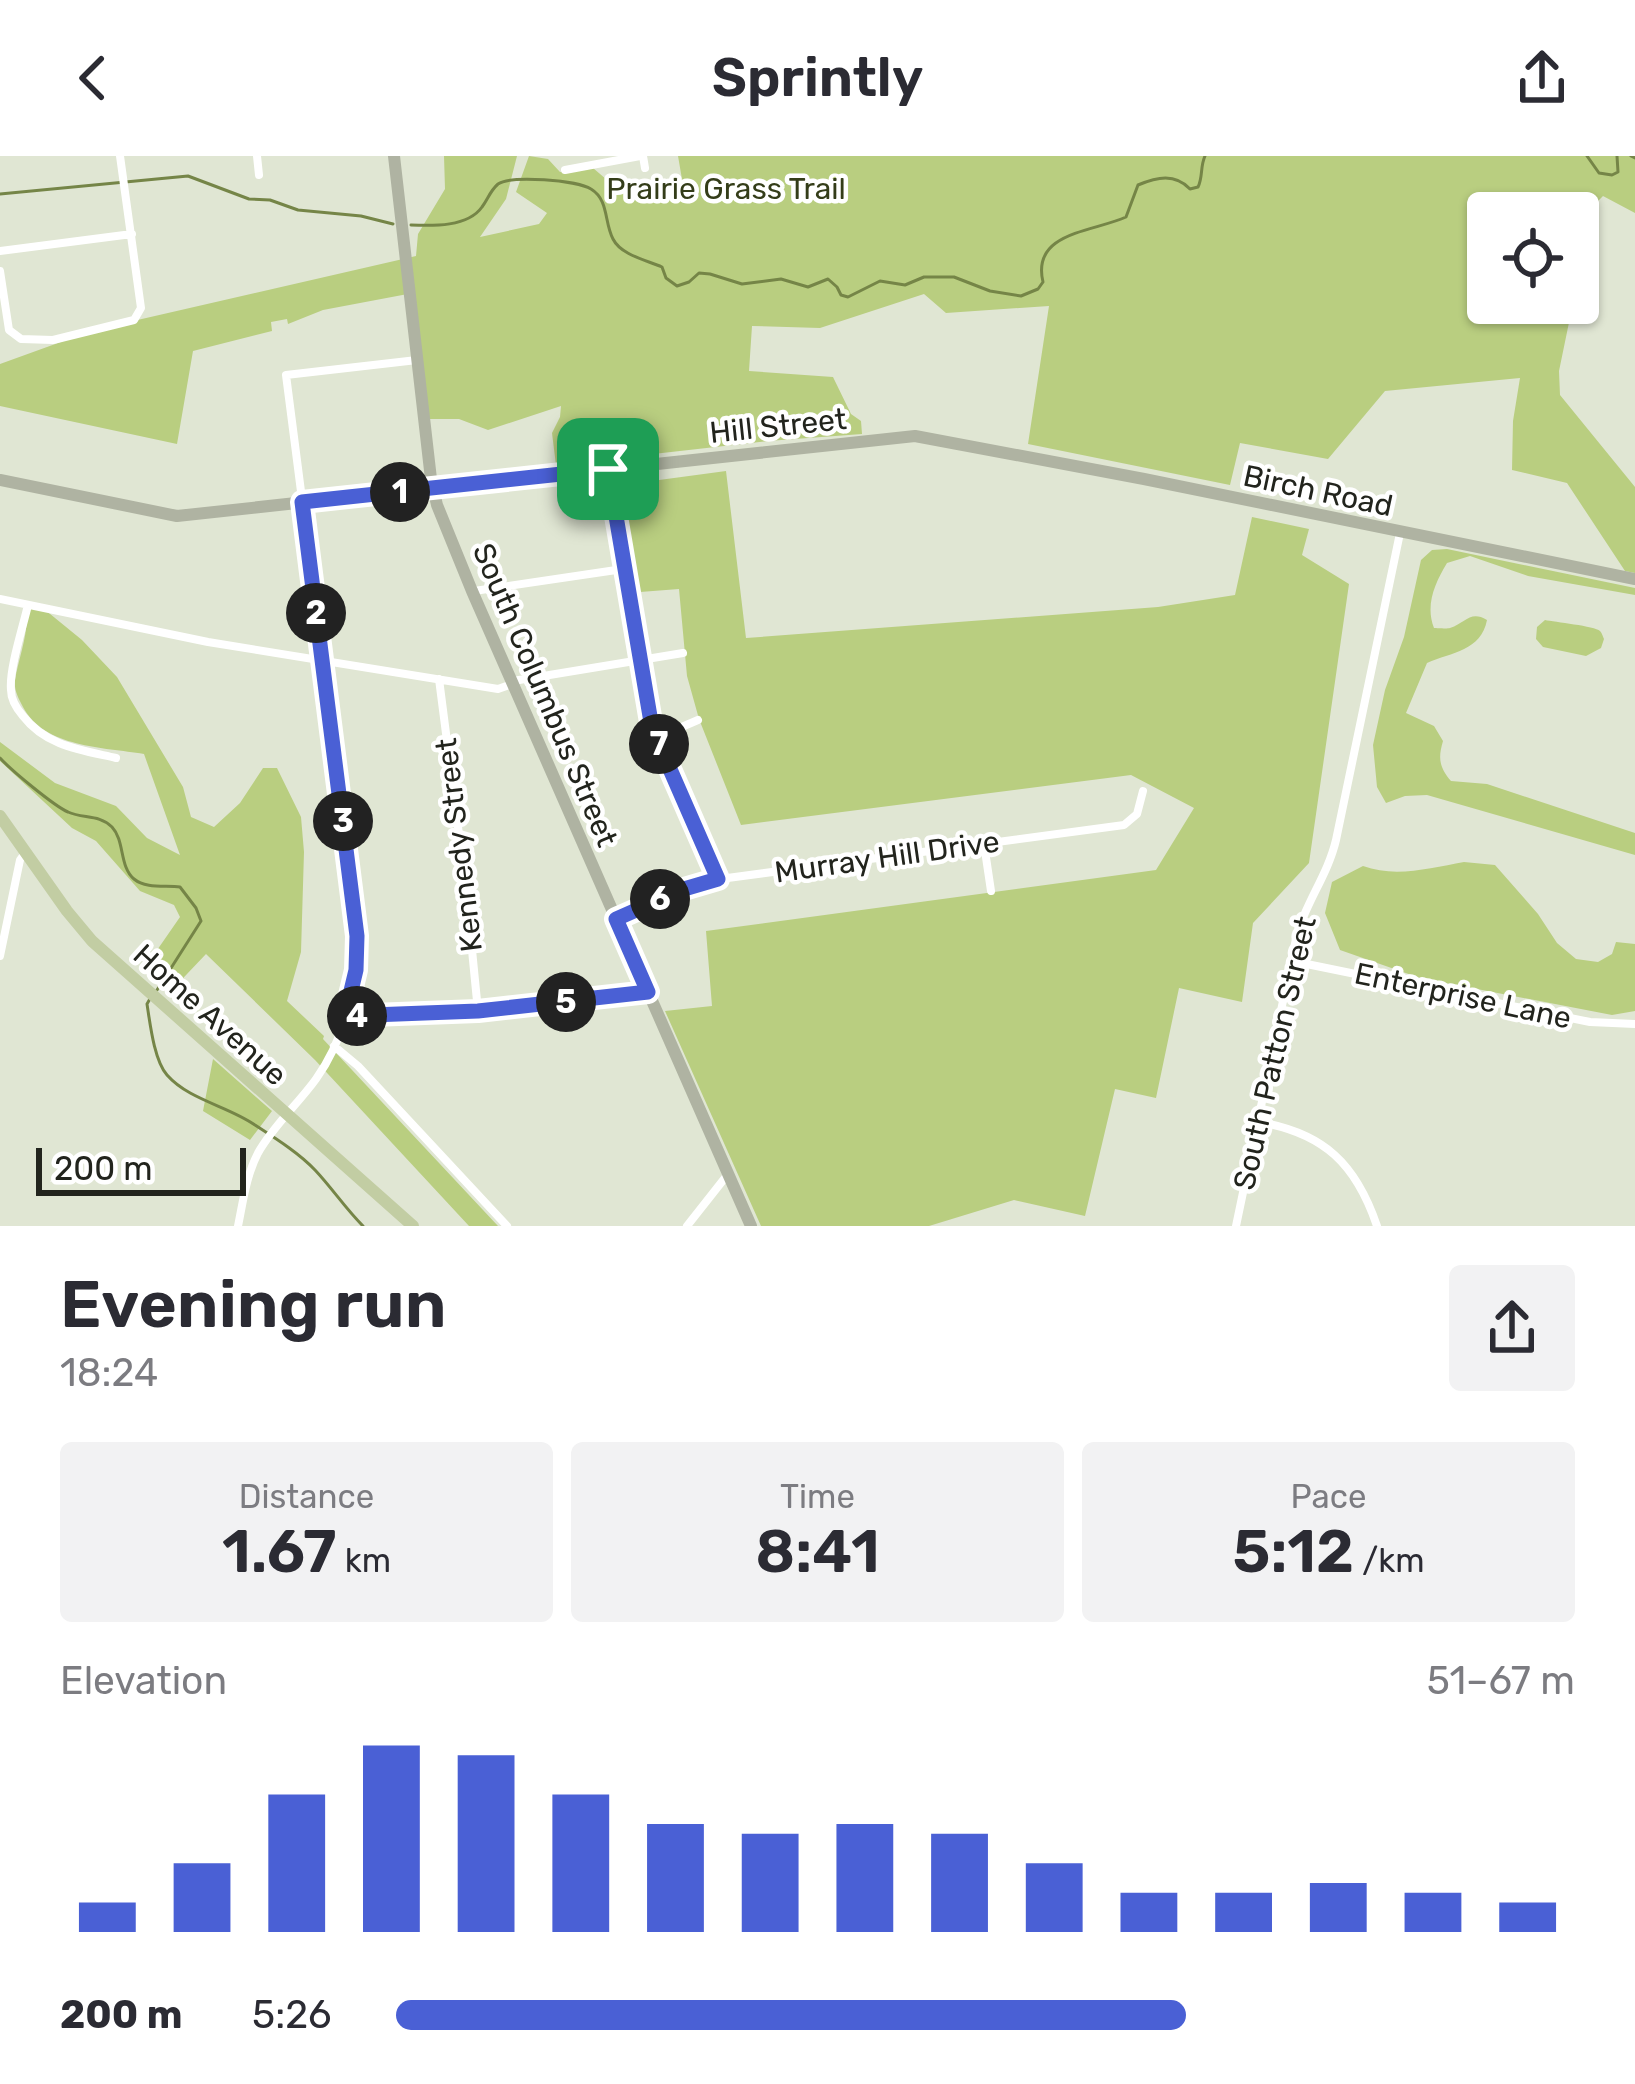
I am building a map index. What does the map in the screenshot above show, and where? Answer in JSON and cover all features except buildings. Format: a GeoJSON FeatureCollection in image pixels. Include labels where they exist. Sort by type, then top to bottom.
{"type":"FeatureCollection","features":[{"type":"Feature","properties":{"kind":"main road","name":"Home Avenue"},"geometry":{"type":"LineString","coordinates":[[0,816],[77,924],[413,1226]]}},
{"type":"Feature","properties":{"kind":"street"},"geometry":{"type":"LineString","coordinates":[[0,272],[3,316],[11,334],[30,340],[69,338],[134,320],[141,308],[120,156]]}},
{"type":"Feature","properties":{"kind":"street"},"geometry":{"type":"LineString","coordinates":[[257,156],[260,175]]}},
{"type":"Feature","properties":{"kind":"street","name":"South Columbus Street"},"geometry":{"type":"LineString","coordinates":[[394,156],[437,506],[751,1226]]}},
{"type":"Feature","properties":{"kind":"street"},"geometry":{"type":"LineString","coordinates":[[565,170],[641,156],[645,168]]}},
{"type":"Feature","properties":{"kind":"street"},"geometry":{"type":"LineString","coordinates":[[0,251],[132,234]]}},
{"type":"Feature","properties":{"kind":"street"},"geometry":{"type":"LineString","coordinates":[[238,1226],[248,1178],[265,1142],[320,1073],[334,1046],[356,970],[357,936],[286,375],[418,361]]}},
{"type":"Feature","properties":{"kind":"street","name":"Hill Street"},"geometry":{"type":"LineString","coordinates":[[0,480],[171,516],[904,436],[991,449]]}},
{"type":"Feature","properties":{"kind":"street","name":"Birch Road"},"geometry":{"type":"LineString","coordinates":[[991,449],[1635,579]]}},
{"type":"Feature","properties":{"kind":"street"},"geometry":{"type":"LineString","coordinates":[[608,469],[649,713],[718,879]]}},
{"type":"Feature","properties":{"kind":"street","name":"South Patton Street"},"geometry":{"type":"LineString","coordinates":[[1236,1226],[1302,916],[1336,840],[1400,533]]}},
{"type":"Feature","properties":{"kind":"street"},"geometry":{"type":"LineString","coordinates":[[472,592],[623,569]]}},
{"type":"Feature","properties":{"kind":"street"},"geometry":{"type":"LineString","coordinates":[[0,599],[127,627],[498,689],[513,682],[683,653]]}},
{"type":"Feature","properties":{"kind":"street"},"geometry":{"type":"LineString","coordinates":[[28,605],[11,680],[15,706],[29,724],[57,744],[116,758]]}},
{"type":"Feature","properties":{"kind":"street","name":"Kennedy Street"},"geometry":{"type":"LineString","coordinates":[[439,679],[478,1011]]}},
{"type":"Feature","properties":{"kind":"street"},"geometry":{"type":"LineString","coordinates":[[656,738],[698,720]]}},
{"type":"Feature","properties":{"kind":"street","name":"Murray Hill Drive"},"geometry":{"type":"LineString","coordinates":[[616,919],[718,879],[1124,825],[1137,814],[1143,791]]}},
{"type":"Feature","properties":{"kind":"street"},"geometry":{"type":"LineString","coordinates":[[984,844],[991,891]]}},
{"type":"Feature","properties":{"kind":"street"},"geometry":{"type":"LineString","coordinates":[[0,956],[20,860],[26,852]]}},
{"type":"Feature","properties":{"kind":"street","name":"Enterprise Lane"},"geometry":{"type":"LineString","coordinates":[[1292,961],[1590,1022],[1635,1024]]}},
{"type":"Feature","properties":{"kind":"street"},"geometry":{"type":"LineString","coordinates":[[345,1016],[478,1011],[648,992]]}},
{"type":"Feature","properties":{"kind":"street"},"geometry":{"type":"LineString","coordinates":[[334,1046],[507,1226]]}},
{"type":"Feature","properties":{"kind":"street"},"geometry":{"type":"LineString","coordinates":[[1259,1122],[1314,1138],[1337,1156],[1352,1172],[1377,1226]]}},
{"type":"Feature","properties":{"kind":"street"},"geometry":{"type":"LineString","coordinates":[[687,1226],[728,1174]]}},
{"type":"Feature","properties":{"kind":"green space","name":"Prairie Grass Trail"},"geometry":{"type":"Polygon","coordinates":[[[444,156],[517,156],[506,199],[480,237],[539,224],[547,213],[516,192],[529,156],[548,159],[560,172],[593,168],[620,191],[683,185],[678,156],[1635,156],[1635,213],[1603,196],[1599,200],[1599,192],[1467,192],[1467,324],[1569,324],[1559,371],[1560,395],[1635,487],[1635,573],[1625,571],[1567,483],[1512,470],[1520,378],[1385,391],[1328,459],[1240,443],[1230,485],[1028,444],[1049,306],[946,313],[924,294],[820,328],[752,326],[749,371],[833,377],[851,414],[861,421],[862,434],[556,465],[552,433],[561,406],[488,430],[459,419],[428,419],[413,293],[323,310],[288,324],[287,319],[271,322],[272,331],[193,351],[177,444],[0,406],[0,364],[94,330],[416,256],[418,234],[445,189],[444,156]]]}},
{"type":"Feature","properties":{"kind":"green space"},"geometry":{"type":"Polygon","coordinates":[[[726,471],[746,638],[1158,607],[1235,595],[1252,517],[1309,529],[1302,555],[1349,584],[1309,863],[1253,923],[1242,1002],[1179,988],[1156,1098],[1115,1089],[1085,1216],[1014,1200],[929,1226],[761,1226],[665,1011],[712,1006],[706,931],[1156,870],[1194,808],[1131,775],[741,825],[687,676],[679,589],[640,592],[622,485],[726,471]]]}},
{"type":"Feature","properties":{"kind":"green space"},"geometry":{"type":"Polygon","coordinates":[[[1447,549],[1635,588],[1635,595],[1528,576],[1470,556],[1447,563],[1433,594],[1434,628],[1450,628],[1472,617],[1487,620],[1472,644],[1427,663],[1406,713],[1434,726],[1443,741],[1442,767],[1451,781],[1487,784],[1635,833],[1635,855],[1427,795],[1386,803],[1377,787],[1373,745],[1385,690],[1404,637],[1421,560],[1432,550],[1447,549]]]}},
{"type":"Feature","properties":{"kind":"green space"},"geometry":{"type":"Polygon","coordinates":[[[25,604],[44,609],[117,677],[183,787],[191,817],[214,827],[240,803],[263,768],[277,768],[301,817],[304,852],[301,952],[287,1001],[498,1226],[469,1226],[315,1060],[206,954],[168,994],[144,969],[180,917],[174,905],[140,891],[96,841],[72,828],[0,761],[0,742],[55,783],[116,806],[147,838],[180,855],[144,754],[60,738],[33,721],[23,707],[15,684],[26,632],[25,604]]]}},
{"type":"Feature","properties":{"kind":"green space"},"geometry":{"type":"Polygon","coordinates":[[[1545,620],[1597,629],[1604,639],[1601,648],[1586,656],[1543,647],[1536,639],[1537,627],[1545,620]]]}},
{"type":"Feature","properties":{"kind":"green space"},"geometry":{"type":"Polygon","coordinates":[[[1464,862],[1495,865],[1557,943],[1576,959],[1598,962],[1612,954],[1616,942],[1635,944],[1635,1011],[1612,1015],[1420,978],[1340,950],[1325,913],[1332,882],[1363,866],[1400,872],[1464,862]]]}},
{"type":"Feature","properties":{"kind":"green space"},"geometry":{"type":"Polygon","coordinates":[[[213,1059],[272,1111],[250,1140],[203,1111],[213,1059]]]}},
{"type":"Feature","properties":{"kind":"waterway"},"geometry":{"type":"LineString","coordinates":[[411,225],[450,224],[468,218],[505,181],[559,181],[597,194],[617,245],[662,267],[666,278],[677,286],[699,273],[742,284],[781,279],[808,287],[828,279],[848,297],[880,281],[905,285],[924,277],[954,277],[990,291],[1021,296],[1043,282],[1042,265],[1055,243],[1126,217],[1138,185],[1165,178],[1190,189],[1198,187],[1205,156]]}},
{"type":"Feature","properties":{"kind":"waterway"},"geometry":{"type":"LineString","coordinates":[[1587,156],[1599,173],[1612,175],[1618,172],[1617,156]]}},
{"type":"Feature","properties":{"kind":"waterway"},"geometry":{"type":"LineString","coordinates":[[1631,156],[1635,158]]}},
{"type":"Feature","properties":{"kind":"waterway"},"geometry":{"type":"LineString","coordinates":[[0,194],[188,176],[249,199],[393,224]]}},
{"type":"Feature","properties":{"kind":"waterway"},"geometry":{"type":"LineString","coordinates":[[0,758],[62,808],[112,827],[134,879],[180,887],[196,908],[201,921],[157,990]]}},
{"type":"Feature","properties":{"kind":"waterway"},"geometry":{"type":"LineString","coordinates":[[151,997],[147,1004],[153,1041],[167,1075],[186,1091],[244,1118],[294,1152],[363,1226]]}},
{"type":"Feature","properties":{"kind":"route"},"geometry":{"type":"LineString","coordinates":[[608,469],[652,728],[718,879],[616,919],[648,992],[478,1011],[345,1016],[356,970],[357,936],[302,502],[608,469]]}}]}
